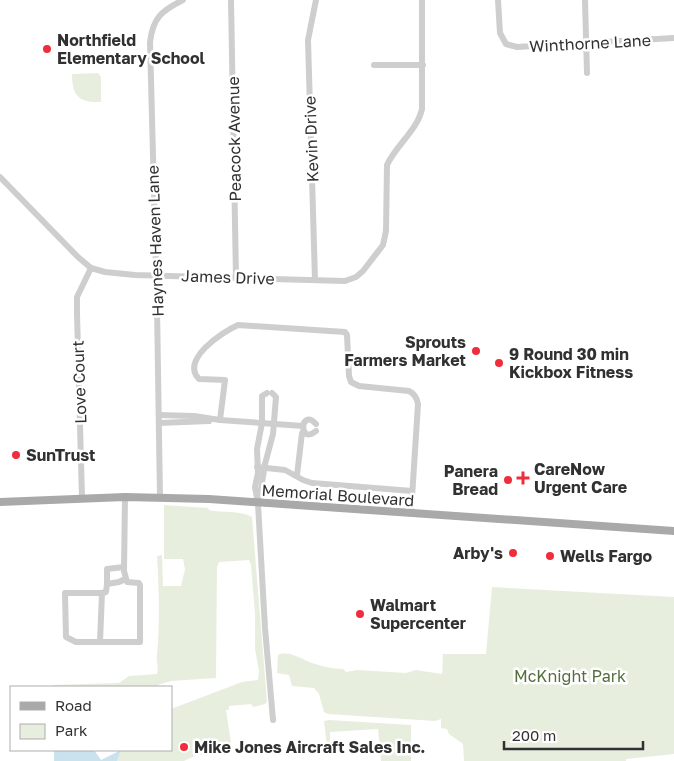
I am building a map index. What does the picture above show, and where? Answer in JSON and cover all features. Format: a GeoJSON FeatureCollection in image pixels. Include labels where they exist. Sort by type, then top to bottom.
{"type":"FeatureCollection","features":[{"type":"Feature","properties":{"kind":"main road","name":"Memorial Boulevard"},"geometry":{"type":"LineString","coordinates":[[0,502],[82,498],[160,498],[674,531]]}},
{"type":"Feature","properties":{"kind":"street","name":"Haynes Haven Lane"},"geometry":{"type":"LineString","coordinates":[[160,498],[150,42],[152,30],[158,16],[183,0]]}},
{"type":"Feature","properties":{"kind":"street","name":"Peacock Avenue"},"geometry":{"type":"LineString","coordinates":[[231,0],[236,278]]}},
{"type":"Feature","properties":{"kind":"street","name":"Kevin Drive"},"geometry":{"type":"LineString","coordinates":[[315,280],[308,40],[316,0]]}},
{"type":"Feature","properties":{"kind":"street","name":"James Drive"},"geometry":{"type":"LineString","coordinates":[[91,268],[115,273],[345,281],[363,272],[383,245],[386,231],[387,165],[391,156],[420,118],[422,109],[422,0]]}},
{"type":"Feature","properties":{"kind":"street","name":"Winthorne Lane"},"geometry":{"type":"LineString","coordinates":[[498,0],[500,34],[506,44],[517,47],[674,38]]}},
{"type":"Feature","properties":{"kind":"street"},"geometry":{"type":"LineString","coordinates":[[585,0],[588,73]]}},
{"type":"Feature","properties":{"kind":"street"},"geometry":{"type":"LineString","coordinates":[[374,65],[423,66]]}},
{"type":"Feature","properties":{"kind":"street"},"geometry":{"type":"LineString","coordinates":[[0,177],[44,224],[91,268]]}},
{"type":"Feature","properties":{"kind":"street","name":"Love Court"},"geometry":{"type":"LineString","coordinates":[[82,498],[76,314],[77,297],[91,268]]}},
{"type":"Feature","properties":{"kind":"street"},"geometry":{"type":"LineString","coordinates":[[220,420],[224,380],[198,379],[194,374],[193,368],[198,355],[226,331],[238,326],[345,332],[347,335],[349,376],[354,384],[414,393],[416,397],[418,403],[410,513]]}},
{"type":"Feature","properties":{"kind":"street"},"geometry":{"type":"LineString","coordinates":[[261,467],[257,449],[262,423],[262,396],[269,393],[276,397],[274,424],[261,467],[258,504],[265,628],[273,720]]}},
{"type":"Feature","properties":{"kind":"street"},"geometry":{"type":"LineString","coordinates":[[159,415],[194,416],[274,424],[303,428],[310,434],[316,427],[313,421],[305,422],[303,428],[297,475]]}},
{"type":"Feature","properties":{"kind":"street"},"geometry":{"type":"LineString","coordinates":[[159,423],[220,420]]}},
{"type":"Feature","properties":{"kind":"street"},"geometry":{"type":"LineString","coordinates":[[261,467],[285,470],[303,480],[323,484],[412,491]]}},
{"type":"Feature","properties":{"kind":"street"},"geometry":{"type":"LineString","coordinates":[[124,497],[125,579],[130,584],[139,583],[140,585],[140,642],[76,642],[66,637],[65,594],[106,592],[107,569],[124,567]]}},
{"type":"Feature","properties":{"kind":"street"},"geometry":{"type":"LineString","coordinates":[[107,584],[125,579]]}},
{"type":"Feature","properties":{"kind":"street"},"geometry":{"type":"LineString","coordinates":[[100,642],[102,593]]}},
{"type":"Feature","properties":{"kind":"green space"},"geometry":{"type":"Polygon","coordinates":[[[98,73],[101,77],[101,102],[87,101],[78,97],[73,88],[72,74],[98,73]]]}},
{"type":"Feature","properties":{"kind":"green space"},"geometry":{"type":"Polygon","coordinates":[[[164,505],[208,508],[209,510],[242,513],[252,517],[267,702],[253,707],[251,704],[229,706],[229,710],[226,710],[232,749],[197,755],[184,761],[117,761],[121,751],[172,751],[172,709],[242,682],[258,680],[259,671],[255,649],[255,614],[249,560],[219,562],[217,567],[216,678],[171,681],[158,686],[52,686],[119,683],[129,676],[157,674],[159,606],[157,556],[162,555],[163,586],[181,586],[185,569],[183,559],[164,559],[164,505]]]}},
{"type":"Feature","properties":{"kind":"green space","name":"McKnight Park"},"geometry":{"type":"Polygon","coordinates":[[[492,587],[674,597],[674,754],[626,759],[626,761],[464,761],[463,744],[449,734],[447,729],[441,728],[441,719],[435,721],[328,714],[324,712],[319,694],[314,688],[292,686],[289,675],[277,673],[278,655],[286,654],[319,665],[343,669],[346,672],[357,670],[406,673],[416,670],[442,674],[442,676],[443,654],[486,654],[492,587]]]}},
{"type":"Feature","properties":{"kind":"green space"},"geometry":{"type":"Polygon","coordinates":[[[324,721],[411,725],[411,761],[381,761],[378,729],[330,732],[330,747],[327,747],[324,721]]]}},
{"type":"Feature","properties":{"kind":"water"},"geometry":{"type":"Polygon","coordinates":[[[54,751],[95,751],[101,760],[121,751],[117,761],[54,761],[54,751]]]}},
{"type":"Feature","properties":{"kind":"place","name":"Northfield Elementary School"},"geometry":{"type":"Point","coordinates":[47,49]}},
{"type":"Feature","properties":{"kind":"place","name":"Sprouts Farmers Market"},"geometry":{"type":"Point","coordinates":[476,351]}},
{"type":"Feature","properties":{"kind":"place","name":"9 Round 30 min Kickbox Fitness"},"geometry":{"type":"Point","coordinates":[499,363]}},
{"type":"Feature","properties":{"kind":"place","name":"SunTrust"},"geometry":{"type":"Point","coordinates":[16,455]}},
{"type":"Feature","properties":{"kind":"place","name":"CareNow Urgent Care"},"geometry":{"type":"Point","coordinates":[523,478]}},
{"type":"Feature","properties":{"kind":"place","name":"Panera Bread"},"geometry":{"type":"Point","coordinates":[508,480]}},
{"type":"Feature","properties":{"kind":"place","name":"Arby's"},"geometry":{"type":"Point","coordinates":[513,553]}},
{"type":"Feature","properties":{"kind":"place","name":"Wells Fargo"},"geometry":{"type":"Point","coordinates":[550,556]}},
{"type":"Feature","properties":{"kind":"place","name":"Walmart Supercenter"},"geometry":{"type":"Point","coordinates":[360,614]}},
{"type":"Feature","properties":{"kind":"place","name":"Mike Jones Aircraft Sales Inc."},"geometry":{"type":"Point","coordinates":[184,747]}}]}
